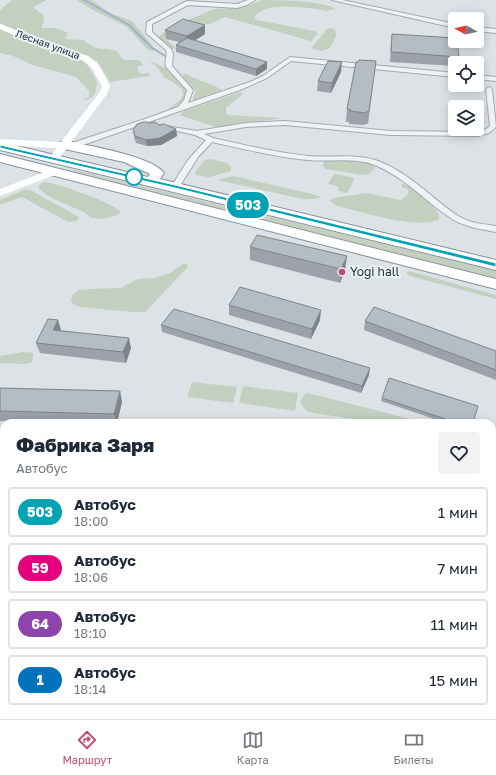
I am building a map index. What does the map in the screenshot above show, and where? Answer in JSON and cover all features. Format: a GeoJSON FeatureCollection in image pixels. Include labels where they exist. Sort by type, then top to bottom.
{"type":"FeatureCollection","features":[{"type":"Feature","properties":{"kind":"highway"},"geometry":{"type":"LineString","coordinates":[[65,145],[116,157],[152,169],[157,173],[152,182]]}},
{"type":"Feature","properties":{"kind":"highway"},"geometry":{"type":"LineString","coordinates":[[0,146],[496,265]]}},
{"type":"Feature","properties":{"kind":"highway"},"geometry":{"type":"LineString","coordinates":[[0,158],[496,284]]}},
{"type":"Feature","properties":{"kind":"main road","name":"Лесная улица"},"geometry":{"type":"LineString","coordinates":[[0,26],[37,42],[85,58],[93,63],[106,86],[104,92],[54,158]]}},
{"type":"Feature","properties":{"kind":"main road"},"geometry":{"type":"LineString","coordinates":[[0,142],[65,145]]}},
{"type":"Feature","properties":{"kind":"main road"},"geometry":{"type":"LineString","coordinates":[[0,194],[53,172]]}},
{"type":"Feature","properties":{"kind":"street"},"geometry":{"type":"LineString","coordinates":[[180,108],[187,100],[190,90],[169,67],[168,64],[170,54],[168,49],[149,33],[148,23],[187,3],[237,6],[252,0]]}},
{"type":"Feature","properties":{"kind":"street"},"geometry":{"type":"LineString","coordinates":[[335,0],[448,24]]}},
{"type":"Feature","properties":{"kind":"street"},"geometry":{"type":"LineString","coordinates":[[484,29],[496,30]]}},
{"type":"Feature","properties":{"kind":"street"},"geometry":{"type":"LineString","coordinates":[[65,145],[77,144],[254,83],[294,58],[448,74]]}},
{"type":"Feature","properties":{"kind":"street"},"geometry":{"type":"LineString","coordinates":[[484,78],[496,79]]}},
{"type":"Feature","properties":{"kind":"street"},"geometry":{"type":"LineString","coordinates":[[144,122],[197,132],[246,125],[285,123],[391,133],[478,134],[487,132],[493,126],[489,89]]}},
{"type":"Feature","properties":{"kind":"street"},"geometry":{"type":"LineString","coordinates":[[197,132],[211,140],[280,155],[310,158],[349,158],[376,163],[411,182],[456,218],[473,224],[496,229]]}},
{"type":"Feature","properties":{"kind":"street"},"geometry":{"type":"LineString","coordinates":[[175,187],[193,158],[203,146],[211,140]]}},
{"type":"Feature","properties":{"kind":"green space"},"geometry":{"type":"Polygon","coordinates":[[[12,0],[47,0],[33,7],[43,15],[44,21],[41,28],[56,28],[68,33],[65,37],[66,39],[84,40],[96,48],[117,51],[123,60],[139,60],[143,65],[137,67],[140,74],[148,73],[150,76],[110,82],[97,61],[80,53],[44,43],[0,23],[0,10],[12,0]]]}},
{"type":"Feature","properties":{"kind":"green space"},"geometry":{"type":"Polygon","coordinates":[[[77,0],[92,0],[110,13],[132,21],[156,50],[148,50],[127,27],[91,9],[77,0]]]}},
{"type":"Feature","properties":{"kind":"green space"},"geometry":{"type":"Polygon","coordinates":[[[263,0],[322,4],[335,9],[327,11],[298,7],[276,7],[259,12],[254,18],[257,20],[315,31],[318,34],[311,41],[225,17],[211,24],[198,24],[182,28],[165,38],[176,48],[175,49],[169,48],[159,39],[160,35],[180,23],[215,9],[241,8],[263,0]]]}},
{"type":"Feature","properties":{"kind":"green space"},"geometry":{"type":"Polygon","coordinates":[[[330,28],[335,30],[336,36],[330,48],[322,51],[313,49],[312,47],[327,29],[330,28]]]}},
{"type":"Feature","properties":{"kind":"green space"},"geometry":{"type":"Polygon","coordinates":[[[0,29],[35,45],[86,62],[97,82],[95,94],[89,99],[82,100],[89,97],[89,91],[76,77],[33,65],[13,56],[0,53],[0,29]]]}},
{"type":"Feature","properties":{"kind":"green space"},"geometry":{"type":"Polygon","coordinates":[[[148,60],[167,69],[187,92],[185,100],[168,111],[166,111],[181,99],[183,94],[182,89],[164,77],[156,66],[148,60]]]}},
{"type":"Feature","properties":{"kind":"green space"},"geometry":{"type":"Polygon","coordinates":[[[185,74],[222,90],[194,100],[193,98],[196,91],[182,76],[185,74]]]}},
{"type":"Feature","properties":{"kind":"green space"},"geometry":{"type":"Polygon","coordinates":[[[241,92],[243,94],[226,108],[226,113],[228,115],[283,118],[216,127],[179,115],[184,111],[241,92]]]}},
{"type":"Feature","properties":{"kind":"green space"},"geometry":{"type":"Polygon","coordinates":[[[211,159],[227,163],[231,167],[231,171],[209,177],[196,175],[195,172],[205,160],[211,159]]]}},
{"type":"Feature","properties":{"kind":"green space"},"geometry":{"type":"Polygon","coordinates":[[[349,159],[373,164],[375,168],[369,174],[363,175],[326,169],[322,165],[326,160],[349,159]]]}},
{"type":"Feature","properties":{"kind":"green space"},"geometry":{"type":"Polygon","coordinates":[[[74,170],[496,271],[496,278],[73,171],[74,170]]]}},
{"type":"Feature","properties":{"kind":"green space"},"geometry":{"type":"Polygon","coordinates":[[[334,174],[355,178],[347,193],[338,191],[339,187],[328,184],[334,174]]]}},
{"type":"Feature","properties":{"kind":"green space"},"geometry":{"type":"Polygon","coordinates":[[[233,176],[321,197],[314,199],[303,199],[217,180],[233,176]]]}},
{"type":"Feature","properties":{"kind":"green space"},"geometry":{"type":"Polygon","coordinates":[[[44,182],[60,185],[96,198],[115,207],[120,211],[119,214],[113,217],[99,219],[91,218],[85,213],[45,194],[38,186],[44,182]]]}},
{"type":"Feature","properties":{"kind":"green space"},"geometry":{"type":"Polygon","coordinates":[[[403,184],[413,188],[426,198],[436,209],[439,219],[430,222],[418,223],[389,219],[337,206],[330,200],[366,193],[401,200],[409,192],[407,189],[403,188],[401,185],[403,184]]]}},
{"type":"Feature","properties":{"kind":"green space"},"geometry":{"type":"Polygon","coordinates":[[[24,190],[30,190],[79,218],[77,221],[68,222],[22,197],[0,205],[0,200],[24,190]]]}},
{"type":"Feature","properties":{"kind":"green space"},"geometry":{"type":"Polygon","coordinates":[[[183,264],[187,264],[188,267],[145,312],[80,307],[73,304],[71,300],[73,294],[79,290],[120,288],[138,279],[155,278],[170,273],[183,264]]]}},
{"type":"Feature","properties":{"kind":"green space"},"geometry":{"type":"Polygon","coordinates":[[[409,271],[496,295],[496,299],[406,274],[409,271]]]}},
{"type":"Feature","properties":{"kind":"green space"},"geometry":{"type":"Polygon","coordinates":[[[23,352],[34,353],[32,362],[24,364],[0,363],[0,356],[23,352]]]}},
{"type":"Feature","properties":{"kind":"green space"},"geometry":{"type":"Polygon","coordinates":[[[192,382],[237,387],[233,403],[187,397],[192,382]]]}},
{"type":"Feature","properties":{"kind":"green space"},"geometry":{"type":"Polygon","coordinates":[[[243,386],[298,393],[295,411],[239,403],[243,386]]]}},
{"type":"Feature","properties":{"kind":"green space"},"geometry":{"type":"Polygon","coordinates":[[[307,393],[410,419],[354,419],[313,413],[306,411],[300,402],[307,393]]]}},
{"type":"Feature","properties":{"kind":"building"},"geometry":{"type":"Polygon","coordinates":[[[183,19],[205,25],[187,36],[165,30],[183,19]]]}},
{"type":"Feature","properties":{"kind":"building"},"geometry":{"type":"Polygon","coordinates":[[[392,34],[448,38],[448,48],[458,48],[459,56],[448,56],[391,52],[392,34]]]}},
{"type":"Feature","properties":{"kind":"building"},"geometry":{"type":"Polygon","coordinates":[[[187,38],[267,62],[256,69],[176,45],[187,38]]]}},
{"type":"Feature","properties":{"kind":"building"},"geometry":{"type":"Polygon","coordinates":[[[359,60],[376,61],[369,111],[366,113],[350,111],[351,110],[347,109],[356,62],[359,60]]]}},
{"type":"Feature","properties":{"kind":"building"},"geometry":{"type":"Polygon","coordinates":[[[328,61],[342,62],[332,83],[318,81],[328,61]]]}},
{"type":"Feature","properties":{"kind":"building"},"geometry":{"type":"Polygon","coordinates":[[[143,122],[155,122],[159,125],[164,124],[176,129],[160,138],[146,140],[135,136],[133,130],[137,124],[143,122]]]}},
{"type":"Feature","properties":{"kind":"building"},"geometry":{"type":"Polygon","coordinates":[[[257,235],[347,256],[341,269],[250,247],[257,235]]]}},
{"type":"Feature","properties":{"kind":"building"},"geometry":{"type":"Polygon","coordinates":[[[240,287],[321,310],[312,329],[229,305],[240,287]]]}},
{"type":"Feature","properties":{"kind":"building"},"geometry":{"type":"Polygon","coordinates":[[[374,307],[496,351],[496,370],[365,321],[374,307]]]}},
{"type":"Feature","properties":{"kind":"building"},"geometry":{"type":"Polygon","coordinates":[[[174,309],[370,368],[362,386],[161,325],[174,309]]]}},
{"type":"Feature","properties":{"kind":"building"},"geometry":{"type":"Polygon","coordinates":[[[48,319],[58,320],[53,330],[129,338],[123,352],[36,343],[48,319]]]}},
{"type":"Feature","properties":{"kind":"building"},"geometry":{"type":"Polygon","coordinates":[[[389,378],[478,406],[474,419],[446,419],[382,398],[389,378]]]}},
{"type":"Feature","properties":{"kind":"building"},"geometry":{"type":"Polygon","coordinates":[[[0,388],[120,391],[114,414],[0,411],[0,388]]]}},
{"type":"Feature","properties":{"kind":"waterway"},"geometry":{"type":"LineString","coordinates":[[84,0],[129,25],[151,47],[168,58]]}},
{"type":"Feature","properties":{"kind":"bus line","name":"503"},"geometry":{"type":"LineString","coordinates":[[0,146],[496,265]]}},
{"type":"Feature","properties":{"kind":"place","name":"Yogi hall"},"geometry":{"type":"Point","coordinates":[342,272]}}]}
